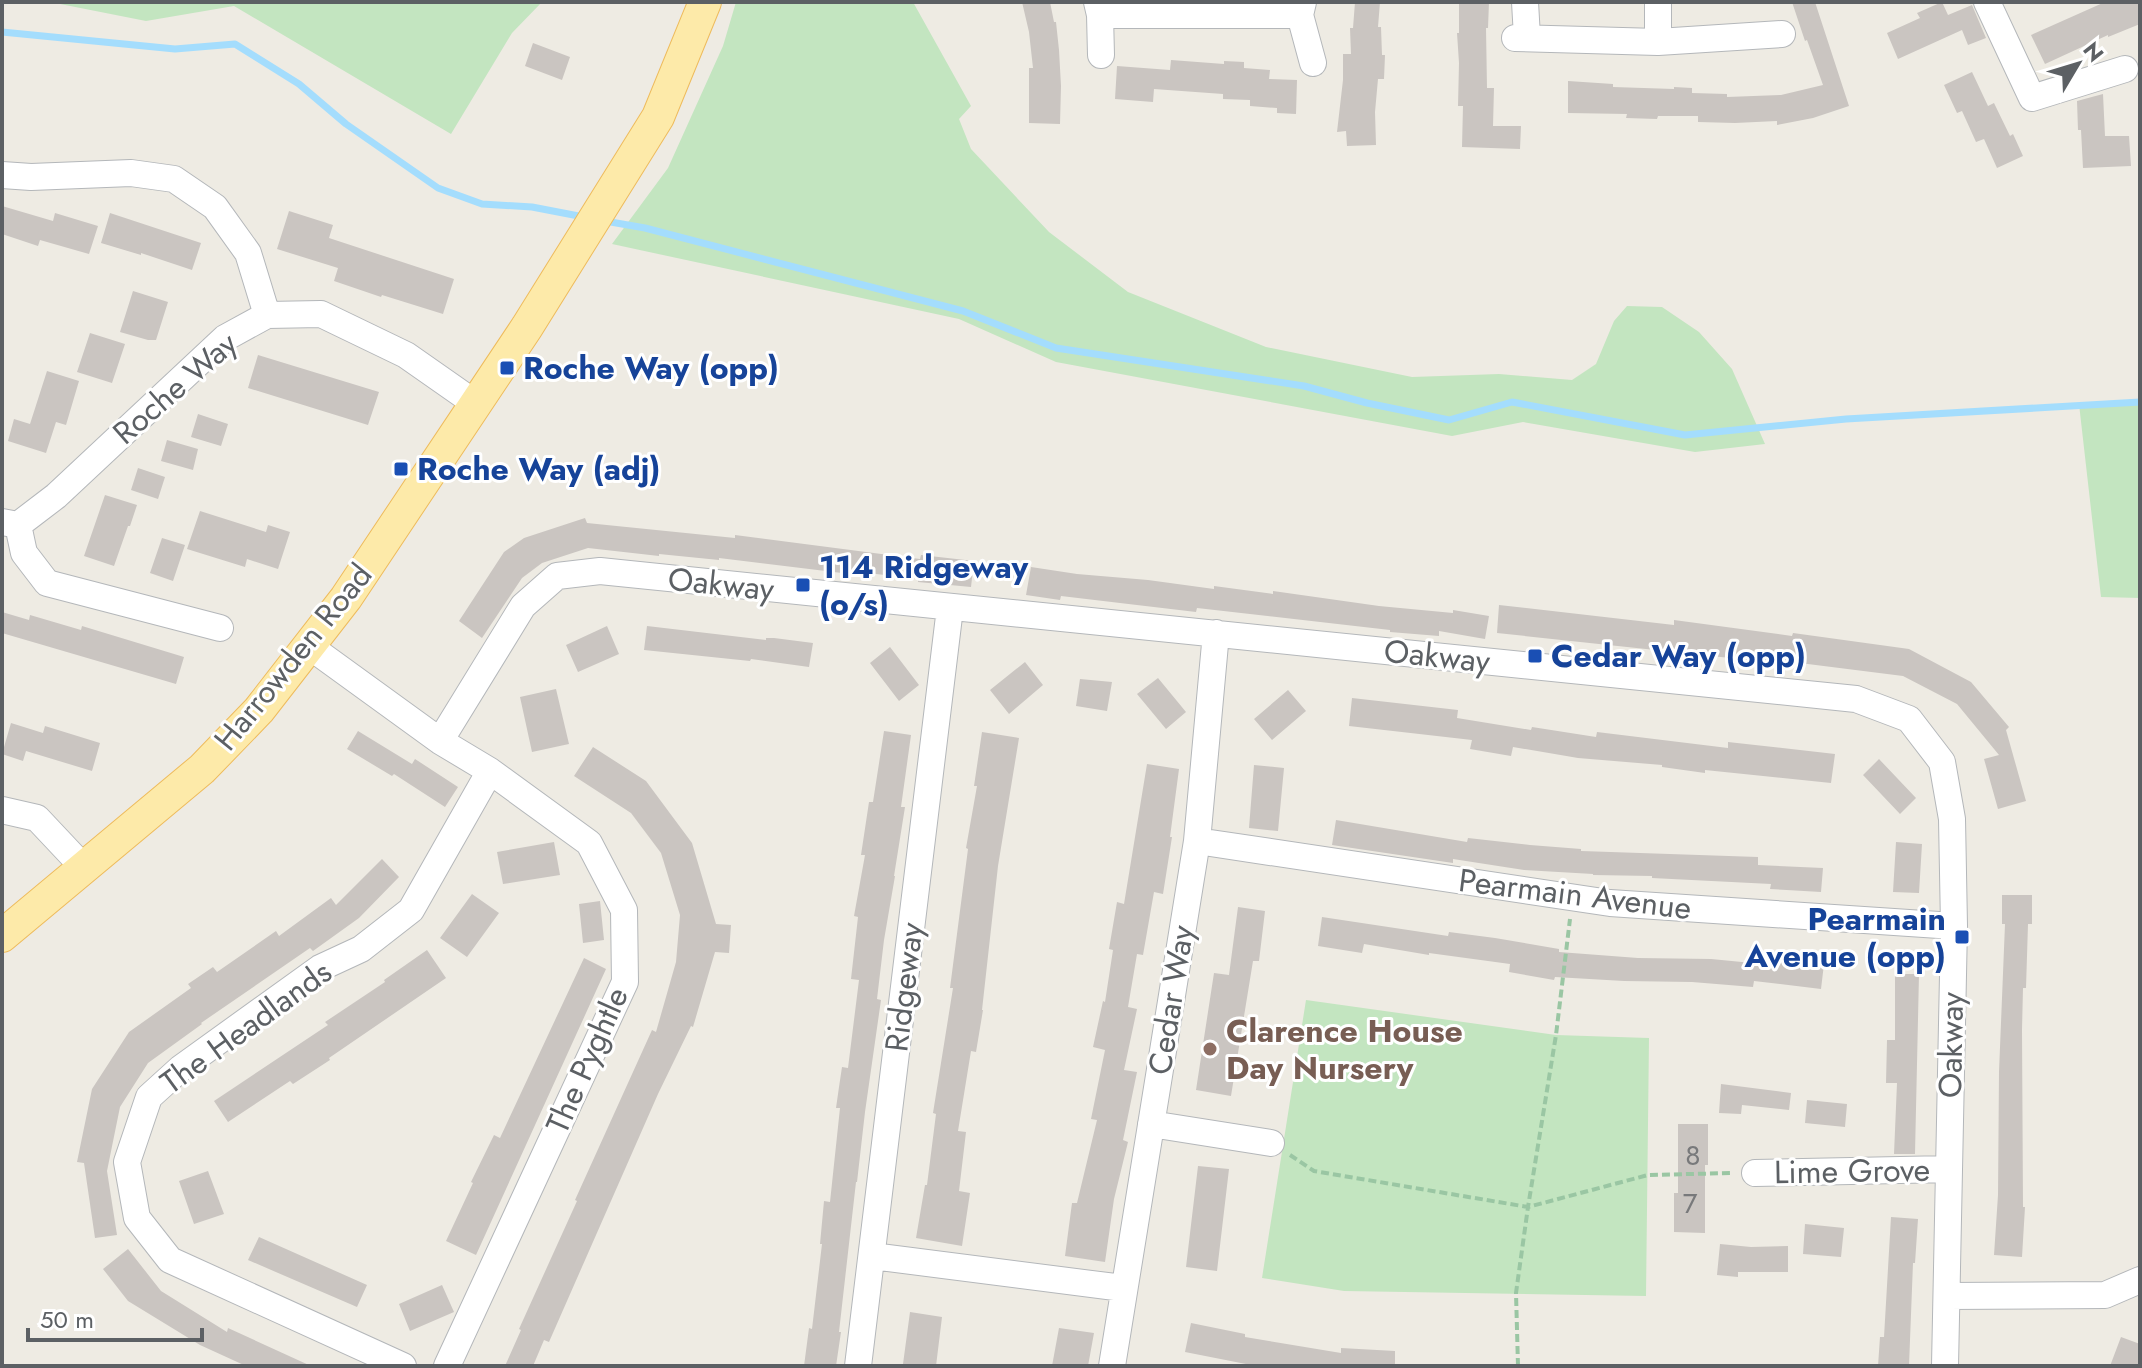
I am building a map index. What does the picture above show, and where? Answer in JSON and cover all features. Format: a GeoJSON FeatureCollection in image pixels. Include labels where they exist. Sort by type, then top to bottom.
{"type":"FeatureCollection","features":[{"type":"Feature","properties":{"kind":"main road","name":"Harrowden Road"},"geometry":{"type":"LineString","coordinates":[[2,936],[202,769],[259,710],[346,598],[527,327],[658,117],[705,2]]}},
{"type":"Feature","properties":{"kind":"street"},"geometry":{"type":"LineString","coordinates":[[1525,2],[1521,38],[1658,42],[1782,34]]}},
{"type":"Feature","properties":{"kind":"street"},"geometry":{"type":"LineString","coordinates":[[1658,2],[1658,42]]}},
{"type":"Feature","properties":{"kind":"street"},"geometry":{"type":"LineString","coordinates":[[1987,2],[2032,98],[2125,69]]}},
{"type":"Feature","properties":{"kind":"street"},"geometry":{"type":"LineString","coordinates":[[1101,55],[1099,8],[1301,8],[1313,63]]}},
{"type":"Feature","properties":{"kind":"street"},"geometry":{"type":"LineString","coordinates":[[2,175],[31,177],[131,173],[174,179],[215,207],[248,253],[267,315]]}},
{"type":"Feature","properties":{"kind":"street","name":"Roche Way"},"geometry":{"type":"LineString","coordinates":[[220,628],[47,583],[24,553],[10,524],[56,496],[225,338],[267,315],[321,314],[406,355],[476,404]]}},
{"type":"Feature","properties":{"kind":"street","name":"Oakway"},"geometry":{"type":"LineString","coordinates":[[440,741],[523,606],[557,576],[600,571],[1856,699],[1909,719],[1942,762],[1952,819],[1954,926],[1945,1366]]}},
{"type":"Feature","properties":{"kind":"street","name":"Ridgeway"},"geometry":{"type":"LineString","coordinates":[[858,1366],[950,608]]}},
{"type":"Feature","properties":{"kind":"street","name":"Cedar Way"},"geometry":{"type":"LineString","coordinates":[[1112,1366],[1197,841],[1216,633]]}},
{"type":"Feature","properties":{"kind":"street","name":"The Pyghtle"},"geometry":{"type":"LineString","coordinates":[[309,646],[589,843],[624,910],[625,982],[447,1366]]}},
{"type":"Feature","properties":{"kind":"street","name":"The Headlands"},"geometry":{"type":"LineString","coordinates":[[403,1366],[170,1260],[137,1218],[127,1162],[149,1097],[181,1068],[320,968],[361,949],[411,910],[490,771]]}},
{"type":"Feature","properties":{"kind":"street"},"geometry":{"type":"LineString","coordinates":[[2,810],[37,818],[85,869]]}},
{"type":"Feature","properties":{"kind":"street","name":"Pearmain Avenue"},"geometry":{"type":"LineString","coordinates":[[1197,841],[1610,903],[1954,926]]}},
{"type":"Feature","properties":{"kind":"street"},"geometry":{"type":"LineString","coordinates":[[1151,1124],[1271,1143]]}},
{"type":"Feature","properties":{"kind":"street","name":"Lime Grove"},"geometry":{"type":"LineString","coordinates":[[1755,1173],[1949,1169]]}},
{"type":"Feature","properties":{"kind":"street"},"geometry":{"type":"LineString","coordinates":[[872,1256],[1123,1288]]}},
{"type":"Feature","properties":{"kind":"street"},"geometry":{"type":"LineString","coordinates":[[1948,1296],[2105,1295],[2140,1280]]}},
{"type":"Feature","properties":{"kind":"path"},"geometry":{"type":"LineString","coordinates":[[1518,1366],[1516,1293],[1556,1035],[1573,897]]}},
{"type":"Feature","properties":{"kind":"path"},"geometry":{"type":"LineString","coordinates":[[1271,1143],[1314,1171],[1528,1207],[1648,1175],[1755,1173]]}},
{"type":"Feature","properties":{"kind":"green space"},"geometry":{"type":"Polygon","coordinates":[[[50,2],[542,2],[512,33],[451,134],[234,6],[146,21],[50,2]]]}},
{"type":"Feature","properties":{"kind":"green space"},"geometry":{"type":"Polygon","coordinates":[[[736,2],[913,2],[971,106],[959,119],[971,149],[1049,232],[1128,292],[1266,347],[1412,377],[1499,374],[1572,380],[1596,364],[1614,321],[1627,306],[1662,307],[1699,332],[1732,369],[1765,444],[1695,452],[1523,422],[1452,436],[1056,362],[959,319],[612,244],[668,168],[723,46],[736,2]]]}},
{"type":"Feature","properties":{"kind":"green space"},"geometry":{"type":"Polygon","coordinates":[[[2140,399],[2140,598],[2101,597],[2079,404],[2140,399]]]}},
{"type":"Feature","properties":{"kind":"green space"},"geometry":{"type":"Polygon","coordinates":[[[1306,1000],[1556,1035],[1649,1038],[1646,1296],[1344,1291],[1262,1278],[1306,1000]]]}},
{"type":"Feature","properties":{"kind":"building"},"geometry":{"type":"Polygon","coordinates":[[[1022,2],[1050,2],[1059,50],[1060,124],[1029,123],[1029,68],[1033,68],[1022,2]]]}},
{"type":"Feature","properties":{"kind":"building"},"geometry":{"type":"Polygon","coordinates":[[[1355,2],[1380,2],[1378,27],[1381,27],[1382,55],[1385,55],[1384,79],[1378,79],[1376,145],[1347,146],[1346,131],[1337,132],[1343,54],[1351,54],[1350,28],[1353,28],[1355,2]]]}},
{"type":"Feature","properties":{"kind":"building"},"geometry":{"type":"Polygon","coordinates":[[[1459,2],[1489,2],[1487,88],[1494,88],[1493,126],[1521,126],[1520,149],[1462,147],[1463,106],[1458,106],[1459,2]]]}},
{"type":"Feature","properties":{"kind":"building"},"geometry":{"type":"Polygon","coordinates":[[[1792,2],[1815,2],[1849,106],[1813,118],[1777,125],[1777,121],[1698,122],[1698,116],[1658,116],[1657,119],[1626,118],[1627,114],[1568,113],[1568,81],[1613,84],[1613,87],[1692,88],[1692,93],[1727,94],[1727,97],[1781,95],[1823,85],[1792,2]]]}},
{"type":"Feature","properties":{"kind":"building"},"geometry":{"type":"Polygon","coordinates":[[[1942,2],[1948,15],[1972,5],[1986,38],[1968,45],[1962,30],[1898,59],[1887,33],[1920,18],[1917,13],[1942,2]]]}},
{"type":"Feature","properties":{"kind":"building"},"geometry":{"type":"Polygon","coordinates":[[[2105,2],[2140,2],[2140,24],[2045,64],[2031,35],[2105,2]]]}},
{"type":"Feature","properties":{"kind":"building"},"geometry":{"type":"Polygon","coordinates":[[[533,43],[570,57],[562,80],[525,66],[533,43]]]}},
{"type":"Feature","properties":{"kind":"building"},"geometry":{"type":"Polygon","coordinates":[[[1171,60],[1224,64],[1224,61],[1244,62],[1244,68],[1270,70],[1269,79],[1297,80],[1296,114],[1277,113],[1277,108],[1250,106],[1250,100],[1223,99],[1223,94],[1154,89],[1153,102],[1115,99],[1117,66],[1170,70],[1171,60]]]}},
{"type":"Feature","properties":{"kind":"building"},"geometry":{"type":"Polygon","coordinates":[[[1972,72],[1988,106],[1994,103],[2023,156],[1997,168],[1984,139],[1976,142],[1962,111],[1957,113],[1944,85],[1972,72]]]}},
{"type":"Feature","properties":{"kind":"building"},"geometry":{"type":"Polygon","coordinates":[[[2103,94],[2105,136],[2129,136],[2131,166],[2083,168],[2077,101],[2103,94]]]}},
{"type":"Feature","properties":{"kind":"building"},"geometry":{"type":"Polygon","coordinates":[[[2,206],[53,221],[55,213],[98,226],[89,254],[40,240],[38,246],[2,234],[2,206]]]}},
{"type":"Feature","properties":{"kind":"building"},"geometry":{"type":"Polygon","coordinates":[[[289,211],[333,225],[329,238],[454,279],[443,314],[334,281],[338,268],[277,249],[289,211]]]}},
{"type":"Feature","properties":{"kind":"building"},"geometry":{"type":"Polygon","coordinates":[[[110,213],[201,243],[192,270],[101,243],[110,213]]]}},
{"type":"Feature","properties":{"kind":"building"},"geometry":{"type":"Polygon","coordinates":[[[133,291],[168,302],[156,340],[120,332],[133,291]]]}},
{"type":"Feature","properties":{"kind":"building"},"geometry":{"type":"Polygon","coordinates":[[[90,333],[125,344],[112,383],[77,372],[90,333]]]}},
{"type":"Feature","properties":{"kind":"building"},"geometry":{"type":"Polygon","coordinates":[[[258,355],[379,392],[368,425],[248,388],[258,355]]]}},
{"type":"Feature","properties":{"kind":"building"},"geometry":{"type":"Polygon","coordinates":[[[47,371],[79,381],[66,425],[56,422],[46,453],[8,441],[14,419],[30,424],[47,371]]]}},
{"type":"Feature","properties":{"kind":"building"},"geometry":{"type":"Polygon","coordinates":[[[198,414],[228,424],[221,446],[191,437],[198,414]]]}},
{"type":"Feature","properties":{"kind":"building"},"geometry":{"type":"Polygon","coordinates":[[[167,440],[198,449],[193,470],[161,461],[167,440]]]}},
{"type":"Feature","properties":{"kind":"building"},"geometry":{"type":"Polygon","coordinates":[[[138,468],[165,477],[158,499],[131,490],[138,468]]]}},
{"type":"Feature","properties":{"kind":"building"},"geometry":{"type":"Polygon","coordinates":[[[105,495],[137,505],[114,566],[84,556],[105,495]]]}},
{"type":"Feature","properties":{"kind":"building"},"geometry":{"type":"Polygon","coordinates":[[[200,511],[266,532],[268,525],[290,532],[278,569],[247,559],[245,567],[187,549],[200,511]]]}},
{"type":"Feature","properties":{"kind":"building"},"geometry":{"type":"Polygon","coordinates":[[[585,518],[587,523],[735,538],[735,535],[920,559],[921,555],[974,561],[971,587],[843,570],[842,573],[719,558],[659,556],[588,548],[542,563],[522,578],[482,638],[459,621],[504,552],[524,538],[585,518]]]}},
{"type":"Feature","properties":{"kind":"building"},"geometry":{"type":"Polygon","coordinates":[[[162,538],[185,545],[173,581],[150,573],[162,538]]]}},
{"type":"Feature","properties":{"kind":"building"},"geometry":{"type":"Polygon","coordinates":[[[1031,567],[1214,589],[1214,586],[1273,594],[1273,591],[1379,606],[1453,613],[1453,610],[1489,616],[1485,639],[1439,631],[1439,636],[1390,632],[1197,608],[1196,612],[1061,596],[1060,600],[1026,595],[1031,567]]]}},
{"type":"Feature","properties":{"kind":"building"},"geometry":{"type":"Polygon","coordinates":[[[1499,605],[1674,625],[1674,620],[1909,649],[1971,682],[2009,727],[2006,730],[2026,801],[1998,809],[1984,759],[1999,755],[1957,704],[1903,676],[1777,660],[1777,663],[1497,633],[1499,605]]]}},
{"type":"Feature","properties":{"kind":"building"},"geometry":{"type":"Polygon","coordinates":[[[2,612],[29,620],[30,615],[81,630],[82,626],[184,657],[176,684],[2,633],[2,612]]]}},
{"type":"Feature","properties":{"kind":"building"},"geometry":{"type":"Polygon","coordinates":[[[607,626],[619,654],[578,672],[566,645],[607,626]]]}},
{"type":"Feature","properties":{"kind":"building"},"geometry":{"type":"Polygon","coordinates":[[[647,626],[813,643],[809,667],[644,650],[647,626]]]}},
{"type":"Feature","properties":{"kind":"building"},"geometry":{"type":"Polygon","coordinates":[[[890,647],[919,685],[899,701],[870,663],[890,647]]]}},
{"type":"Feature","properties":{"kind":"building"},"geometry":{"type":"Polygon","coordinates":[[[1025,662],[1043,685],[1009,714],[990,690],[1025,662]]]}},
{"type":"Feature","properties":{"kind":"building"},"geometry":{"type":"Polygon","coordinates":[[[1158,678],[1186,712],[1166,729],[1137,694],[1158,678]]]}},
{"type":"Feature","properties":{"kind":"building"},"geometry":{"type":"Polygon","coordinates":[[[1080,679],[1112,682],[1107,711],[1076,706],[1080,679]]]}},
{"type":"Feature","properties":{"kind":"building"},"geometry":{"type":"Polygon","coordinates":[[[556,689],[569,744],[532,752],[520,697],[556,689]]]}},
{"type":"Feature","properties":{"kind":"building"},"geometry":{"type":"Polygon","coordinates":[[[1288,690],[1306,711],[1272,740],[1254,719],[1288,690]]]}},
{"type":"Feature","properties":{"kind":"building"},"geometry":{"type":"Polygon","coordinates":[[[1352,698],[1458,710],[1457,718],[1531,730],[1532,727],[1596,737],[1597,732],[1728,748],[1728,742],[1835,754],[1831,783],[1705,770],[1705,773],[1513,747],[1511,756],[1470,749],[1472,740],[1349,726],[1352,698]]]}},
{"type":"Feature","properties":{"kind":"building"},"geometry":{"type":"Polygon","coordinates":[[[11,723],[43,733],[45,726],[100,743],[92,771],[26,751],[23,761],[2,754],[11,723]]]}},
{"type":"Feature","properties":{"kind":"building"},"geometry":{"type":"Polygon","coordinates":[[[358,731],[412,764],[415,759],[458,787],[445,807],[394,774],[392,776],[347,749],[358,731]]]}},
{"type":"Feature","properties":{"kind":"building"},"geometry":{"type":"Polygon","coordinates":[[[884,731],[911,735],[901,807],[905,807],[877,999],[881,1000],[856,1182],[841,1332],[836,1366],[804,1366],[809,1328],[812,1329],[824,1201],[830,1202],[840,1108],[836,1108],[842,1067],[848,1068],[859,980],[851,979],[858,917],[854,916],[865,855],[861,855],[884,731]]]}},
{"type":"Feature","properties":{"kind":"building"},"geometry":{"type":"Polygon","coordinates":[[[982,732],[1019,738],[998,866],[983,1010],[976,1052],[971,1051],[958,1131],[966,1132],[959,1191],[970,1193],[962,1246],[916,1238],[927,1185],[936,1114],[933,1113],[953,988],[950,988],[982,732]]]}},
{"type":"Feature","properties":{"kind":"building"},"geometry":{"type":"Polygon","coordinates":[[[593,747],[646,781],[692,843],[716,924],[731,925],[729,953],[715,952],[693,1027],[658,1094],[549,1342],[544,1340],[533,1366],[505,1366],[575,1200],[652,1030],[656,1032],[676,962],[680,915],[661,853],[631,813],[574,776],[593,747]]]}},
{"type":"Feature","properties":{"kind":"building"},"geometry":{"type":"Polygon","coordinates":[[[1879,759],[1916,798],[1900,814],[1863,775],[1879,759]]]}},
{"type":"Feature","properties":{"kind":"building"},"geometry":{"type":"Polygon","coordinates":[[[1147,764],[1179,769],[1163,894],[1154,892],[1143,955],[1137,954],[1128,1007],[1137,1009],[1124,1070],[1137,1072],[1123,1140],[1128,1142],[1114,1199],[1105,1262],[1065,1256],[1072,1203],[1077,1203],[1097,1120],[1091,1119],[1105,1050],[1093,1047],[1105,1002],[1117,902],[1124,904],[1147,764]]]}},
{"type":"Feature","properties":{"kind":"building"},"geometry":{"type":"Polygon","coordinates":[[[1254,765],[1284,768],[1278,831],[1249,828],[1254,765]]]}},
{"type":"Feature","properties":{"kind":"building"},"geometry":{"type":"Polygon","coordinates":[[[1336,820],[1467,842],[1468,838],[1581,851],[1758,857],[1758,865],[1823,868],[1821,892],[1770,889],[1771,884],[1524,870],[1453,859],[1453,863],[1332,845],[1336,820]]]}},
{"type":"Feature","properties":{"kind":"building"},"geometry":{"type":"Polygon","coordinates":[[[554,842],[560,875],[503,884],[497,852],[554,842]]]}},
{"type":"Feature","properties":{"kind":"building"},"geometry":{"type":"Polygon","coordinates":[[[1896,842],[1922,844],[1919,893],[1893,892],[1896,842]]]}},
{"type":"Feature","properties":{"kind":"building"},"geometry":{"type":"Polygon","coordinates":[[[382,859],[399,877],[359,918],[313,951],[310,948],[148,1063],[120,1107],[107,1171],[117,1235],[95,1238],[84,1163],[77,1162],[92,1089],[129,1032],[191,988],[188,984],[213,967],[217,972],[276,931],[279,936],[331,898],[336,905],[382,859]]]}},
{"type":"Feature","properties":{"kind":"building"},"geometry":{"type":"Polygon","coordinates":[[[472,894],[499,913],[467,957],[440,938],[472,894]]]}},
{"type":"Feature","properties":{"kind":"building"},"geometry":{"type":"Polygon","coordinates":[[[2002,895],[2032,895],[2026,988],[2023,988],[2025,1207],[2022,1257],[1994,1255],[2005,924],[2002,924],[2002,895]]]}},
{"type":"Feature","properties":{"kind":"building"},"geometry":{"type":"Polygon","coordinates":[[[600,901],[604,940],[583,943],[579,904],[600,901]]]}},
{"type":"Feature","properties":{"kind":"building"},"geometry":{"type":"Polygon","coordinates":[[[1238,907],[1265,911],[1259,961],[1253,961],[1231,1096],[1196,1090],[1214,973],[1229,975],[1238,907]]]}},
{"type":"Feature","properties":{"kind":"building"},"geometry":{"type":"Polygon","coordinates":[[[1322,917],[1448,936],[1449,932],[1495,938],[1559,949],[1559,952],[1773,965],[1774,958],[1824,964],[1821,989],[1754,981],[1753,987],[1555,977],[1554,980],[1509,972],[1510,964],[1364,944],[1362,953],[1318,946],[1322,917]]]}},
{"type":"Feature","properties":{"kind":"building"},"geometry":{"type":"Polygon","coordinates":[[[427,950],[446,978],[330,1060],[293,1084],[290,1081],[228,1122],[214,1101],[328,1025],[325,1022],[427,950]]]}},
{"type":"Feature","properties":{"kind":"building"},"geometry":{"type":"Polygon","coordinates":[[[584,958],[606,969],[476,1255],[446,1241],[494,1135],[500,1138],[584,958]]]}},
{"type":"Feature","properties":{"kind":"building"},"geometry":{"type":"Polygon","coordinates":[[[1895,974],[1919,974],[1915,1154],[1894,1154],[1897,1083],[1886,1083],[1887,1040],[1895,1040],[1895,974]]]}},
{"type":"Feature","properties":{"kind":"building"},"geometry":{"type":"Polygon","coordinates":[[[1721,1084],[1791,1093],[1789,1110],[1742,1105],[1741,1114],[1719,1113],[1721,1084]]]}},
{"type":"Feature","properties":{"kind":"building"},"geometry":{"type":"Polygon","coordinates":[[[1807,1100],[1847,1104],[1845,1127],[1805,1123],[1807,1100]]]}},
{"type":"Feature","properties":{"kind":"building"},"geometry":{"type":"Polygon","coordinates":[[[1678,1124],[1708,1124],[1705,1233],[1674,1232],[1674,1193],[1678,1193],[1678,1124]]]}},
{"type":"Feature","properties":{"kind":"building"},"geometry":{"type":"Polygon","coordinates":[[[1198,1166],[1229,1169],[1217,1271],[1186,1267],[1198,1166]]]}},
{"type":"Feature","properties":{"kind":"building"},"geometry":{"type":"Polygon","coordinates":[[[208,1171],[224,1214],[194,1224],[179,1181],[208,1171]]]}},
{"type":"Feature","properties":{"kind":"building"},"geometry":{"type":"Polygon","coordinates":[[[1891,1217],[1918,1219],[1909,1366],[1878,1366],[1880,1337],[1884,1337],[1891,1217]]]}},
{"type":"Feature","properties":{"kind":"building"},"geometry":{"type":"Polygon","coordinates":[[[1805,1224],[1844,1228],[1841,1257],[1803,1254],[1805,1224]]]}},
{"type":"Feature","properties":{"kind":"building"},"geometry":{"type":"Polygon","coordinates":[[[259,1237],[367,1285],[357,1307],[248,1260],[259,1237]]]}},
{"type":"Feature","properties":{"kind":"building"},"geometry":{"type":"Polygon","coordinates":[[[1720,1244],[1788,1246],[1788,1272],[1738,1272],[1738,1277],[1717,1275],[1720,1244]]]}},
{"type":"Feature","properties":{"kind":"building"},"geometry":{"type":"Polygon","coordinates":[[[128,1249],[161,1291],[227,1332],[228,1328],[311,1366],[246,1366],[200,1345],[128,1301],[103,1269],[128,1249]]]}},
{"type":"Feature","properties":{"kind":"building"},"geometry":{"type":"Polygon","coordinates":[[[442,1285],[454,1312],[410,1331],[399,1304],[442,1285]]]}},
{"type":"Feature","properties":{"kind":"building"},"geometry":{"type":"Polygon","coordinates":[[[910,1312],[942,1317],[936,1366],[903,1364],[910,1312]]]}},
{"type":"Feature","properties":{"kind":"building"},"geometry":{"type":"Polygon","coordinates":[[[1191,1323],[1245,1334],[1245,1337],[1341,1353],[1341,1348],[1395,1351],[1395,1366],[1256,1366],[1185,1352],[1191,1323]]]}},
{"type":"Feature","properties":{"kind":"building"},"geometry":{"type":"Polygon","coordinates":[[[1059,1328],[1094,1333],[1088,1366],[1052,1366],[1059,1328]]]}},
{"type":"Feature","properties":{"kind":"building"},"geometry":{"type":"Polygon","coordinates":[[[2121,1337],[2140,1344],[2140,1366],[2110,1366],[2121,1337]]]}},
{"type":"Feature","properties":{"kind":"waterway"},"geometry":{"type":"LineString","coordinates":[[2,32],[175,49],[235,44],[299,84],[346,124],[438,188],[482,204],[532,207],[584,217]]}},
{"type":"Feature","properties":{"kind":"waterway"},"geometry":{"type":"LineString","coordinates":[[605,221],[645,228],[963,311],[1056,348],[1304,386],[1449,420],[1512,402],[1685,435],[1846,419],[2140,402]]}},
{"type":"Feature","properties":{"kind":"place","name":"Roche Way (opp)"},"geometry":{"type":"Point","coordinates":[507,368]}},
{"type":"Feature","properties":{"kind":"place","name":"Roche Way (adj)"},"geometry":{"type":"Point","coordinates":[401,469]}},
{"type":"Feature","properties":{"kind":"place","name":"114 Ridgeway (o/s)"},"geometry":{"type":"Point","coordinates":[803,585]}},
{"type":"Feature","properties":{"kind":"place","name":"Cedar Way (opp)"},"geometry":{"type":"Point","coordinates":[1535,656]}},
{"type":"Feature","properties":{"kind":"place","name":"Pearmain Avenue (opp)"},"geometry":{"type":"Point","coordinates":[1962,937]}},
{"type":"Feature","properties":{"kind":"place","name":"Clarence House Day Nursery"},"geometry":{"type":"Point","coordinates":[1210,1049]}}]}
